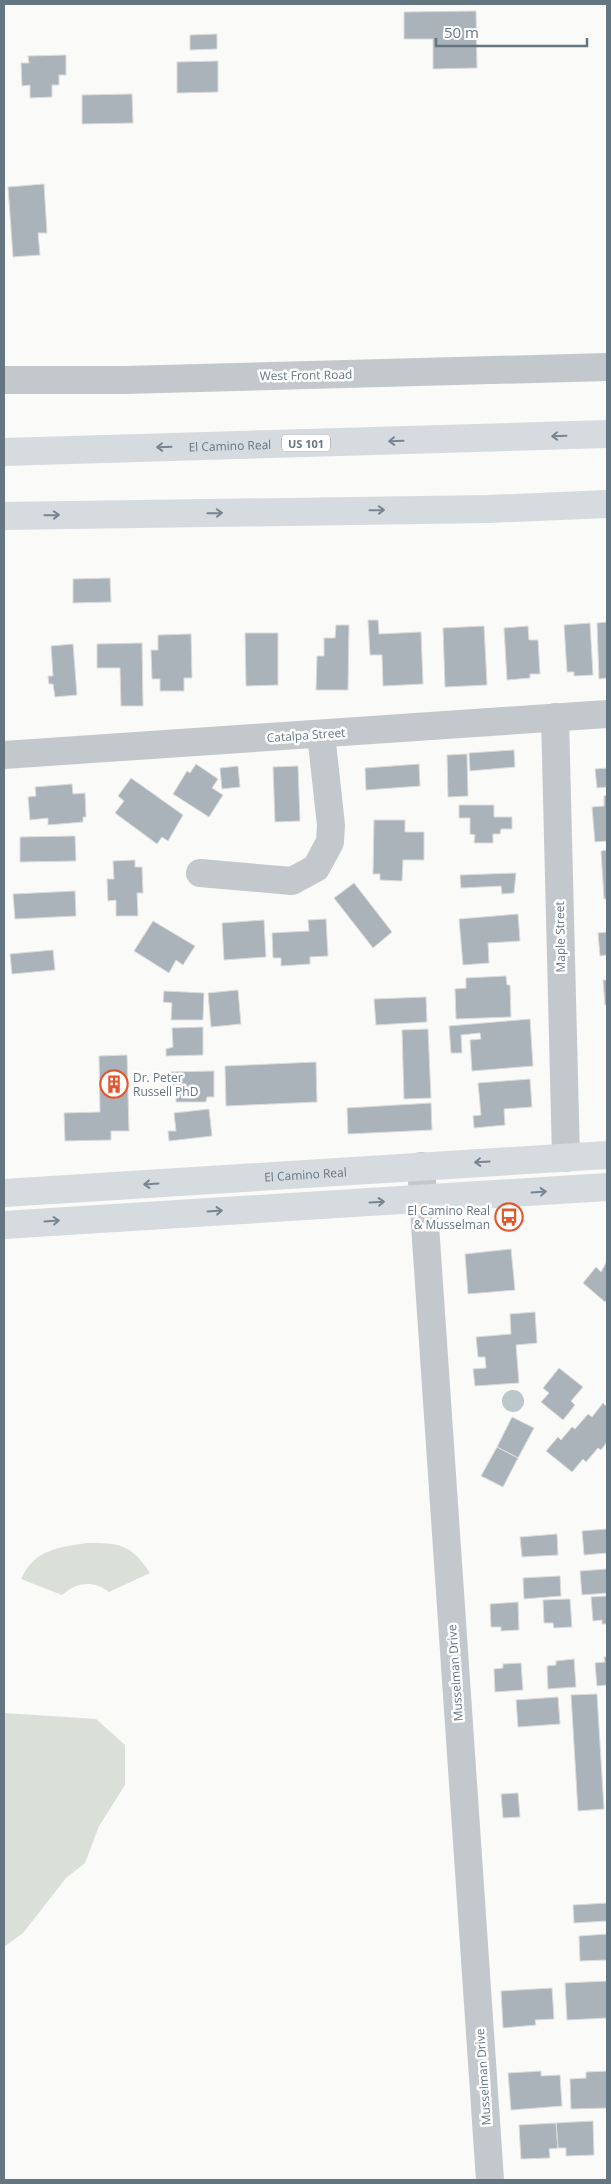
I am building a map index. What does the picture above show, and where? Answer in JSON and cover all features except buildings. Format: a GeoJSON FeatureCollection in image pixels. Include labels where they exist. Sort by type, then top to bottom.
{"type":"FeatureCollection","features":[{"type":"Feature","properties":{"kind":"main road","name":"El Camino Real"},"geometry":{"type":"LineString","coordinates":[[4,452],[607,434]]}},
{"type":"Feature","properties":{"kind":"main road"},"geometry":{"type":"LineString","coordinates":[[4,516],[488,509],[607,504]]}},
{"type":"Feature","properties":{"kind":"main road"},"geometry":{"type":"LineString","coordinates":[[488,509],[607,521]]}},
{"type":"Feature","properties":{"kind":"main road","name":"El Camino Real"},"geometry":{"type":"LineString","coordinates":[[4,1193],[607,1155]]}},
{"type":"Feature","properties":{"kind":"main road"},"geometry":{"type":"LineString","coordinates":[[4,1224],[607,1187]]}},
{"type":"Feature","properties":{"kind":"street","name":"West Front Road"},"geometry":{"type":"LineString","coordinates":[[4,380],[124,380],[607,367]]}},
{"type":"Feature","properties":{"kind":"street","name":"Catalpa Street"},"geometry":{"type":"LineString","coordinates":[[4,755],[607,714]]}},
{"type":"Feature","properties":{"kind":"street","name":"Maple Street"},"geometry":{"type":"LineString","coordinates":[[554,717],[566,1158]]}},
{"type":"Feature","properties":{"kind":"street"},"geometry":{"type":"LineString","coordinates":[[200,873],[292,881],[316,868],[330,842],[331,825],[320,734]]}},
{"type":"Feature","properties":{"kind":"street","name":"Musselman Drive"},"geometry":{"type":"LineString","coordinates":[[421,1166],[490,2180]]}},
{"type":"Feature","properties":{"kind":"shaded area"},"geometry":{"type":"Polygon","coordinates":[[[513,1390],[521,1393],[524,1401],[521,1409],[513,1412],[505,1409],[502,1401],[505,1393],[513,1390]]]}},
{"type":"Feature","properties":{"kind":"shaded area"},"geometry":{"type":"Polygon","coordinates":[[[86,1543],[124,1547],[137,1556],[150,1573],[109,1592],[91,1584],[85,1584],[73,1587],[62,1595],[21,1579],[33,1561],[40,1556],[56,1549],[86,1543]]]}},
{"type":"Feature","properties":{"kind":"shaded area"},"geometry":{"type":"Polygon","coordinates":[[[4,1713],[96,1719],[125,1745],[125,1785],[99,1826],[85,1863],[66,1878],[23,1933],[4,1947],[4,1713]]]}},
{"type":"Feature","properties":{"kind":"place","name":"Dr. Peter Russell PhD"},"geometry":{"type":"Point","coordinates":[114,1084]}},
{"type":"Feature","properties":{"kind":"place","name":"El Camino Real & Musselman"},"geometry":{"type":"Point","coordinates":[509,1217]}}]}
